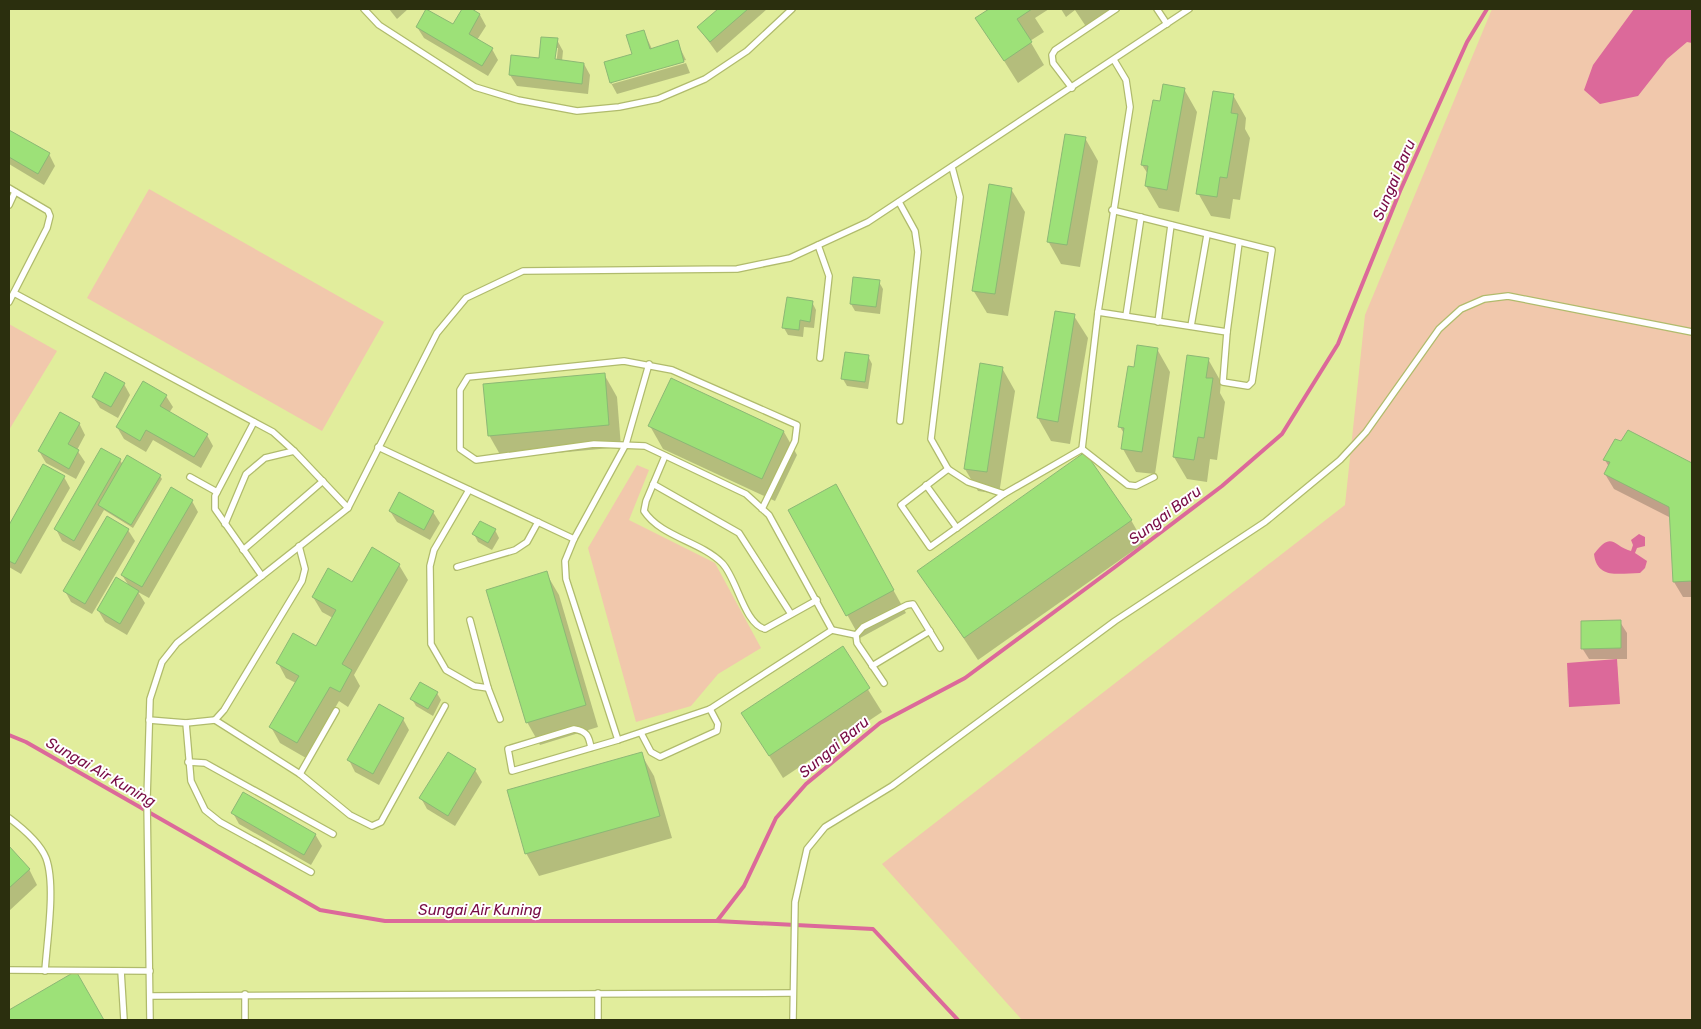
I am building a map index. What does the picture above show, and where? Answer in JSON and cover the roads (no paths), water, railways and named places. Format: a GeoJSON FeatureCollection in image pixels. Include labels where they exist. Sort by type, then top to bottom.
{"type":"FeatureCollection","features":[{"type":"Feature","properties":{"kind":"lane"},"geometry":{"type":"LineString","coordinates":[[364,9],[379,25],[475,87],[518,100],[577,111],[619,108],[658,99],[705,79],[747,51],[792,9]]}},
{"type":"Feature","properties":{"kind":"lane"},"geometry":{"type":"LineString","coordinates":[[1072,88],[1053,63],[1052,55],[1054,50],[1116,9]]}},
{"type":"Feature","properties":{"kind":"lane"},"geometry":{"type":"LineString","coordinates":[[1157,9],[1167,24]]}},
{"type":"Feature","properties":{"kind":"lane"},"geometry":{"type":"LineString","coordinates":[[150,1020],[147,799],[149,720],[150,699],[162,662],[177,643],[348,508],[437,333],[466,298],[523,271],[737,269],[790,258],[868,222],[1189,9]]}},
{"type":"Feature","properties":{"kind":"lane"},"geometry":{"type":"LineString","coordinates":[[1082,449],[1112,210],[1130,107],[1126,80],[1114,60]]}},
{"type":"Feature","properties":{"kind":"lane"},"geometry":{"type":"LineString","coordinates":[[952,167],[960,198],[931,439],[948,469],[968,482],[1004,494]]}},
{"type":"Feature","properties":{"kind":"lane"},"geometry":{"type":"LineString","coordinates":[[9,188],[48,211],[50,216],[47,228],[9,302]]}},
{"type":"Feature","properties":{"kind":"lane"},"geometry":{"type":"LineString","coordinates":[[9,205],[15,192]]}},
{"type":"Feature","properties":{"kind":"lane"},"geometry":{"type":"LineString","coordinates":[[899,202],[914,231],[918,252],[900,421]]}},
{"type":"Feature","properties":{"kind":"lane"},"geometry":{"type":"LineString","coordinates":[[1112,210],[1272,250],[1252,382],[1248,386],[1223,382],[1227,332],[1239,243]]}},
{"type":"Feature","properties":{"kind":"lane"},"geometry":{"type":"LineString","coordinates":[[1126,316],[1140,218]]}},
{"type":"Feature","properties":{"kind":"lane"},"geometry":{"type":"LineString","coordinates":[[1158,322],[1171,225]]}},
{"type":"Feature","properties":{"kind":"lane"},"geometry":{"type":"LineString","coordinates":[[1191,326],[1207,234]]}},
{"type":"Feature","properties":{"kind":"lane"},"geometry":{"type":"LineString","coordinates":[[818,245],[829,276],[820,358]]}},
{"type":"Feature","properties":{"kind":"lane"},"geometry":{"type":"LineString","coordinates":[[14,293],[273,432],[294,451],[348,508]]}},
{"type":"Feature","properties":{"kind":"lane"},"geometry":{"type":"LineString","coordinates":[[792,1020],[795,902],[807,849],[825,827],[892,786],[1116,621],[1265,522],[1340,460],[1366,432],[1439,329],[1461,309],[1484,299],[1508,296],[1692,332]]}},
{"type":"Feature","properties":{"kind":"lane"},"geometry":{"type":"LineString","coordinates":[[1098,312],[1227,332]]}},
{"type":"Feature","properties":{"kind":"lane"},"geometry":{"type":"LineString","coordinates":[[762,509],[796,441],[797,425],[672,370],[624,361],[468,377],[460,390],[460,449],[467,456],[476,460],[594,444],[645,446],[746,494],[762,509],[769,515],[832,630]]}},
{"type":"Feature","properties":{"kind":"lane"},"geometry":{"type":"LineString","coordinates":[[618,740],[566,579],[565,560],[574,539],[626,444],[648,364]]}},
{"type":"Feature","properties":{"kind":"lane"},"geometry":{"type":"LineString","coordinates":[[254,422],[217,492],[215,509],[262,576]]}},
{"type":"Feature","properties":{"kind":"lane"},"geometry":{"type":"LineString","coordinates":[[378,447],[574,539]]}},
{"type":"Feature","properties":{"kind":"lane"},"geometry":{"type":"LineString","coordinates":[[948,469],[901,505],[930,547],[1004,494],[1082,449]]}},
{"type":"Feature","properties":{"kind":"lane"},"geometry":{"type":"LineString","coordinates":[[1082,449],[1128,485],[1136,486],[1154,477]]}},
{"type":"Feature","properties":{"kind":"lane"},"geometry":{"type":"LineString","coordinates":[[225,524],[246,474],[265,458],[294,451]]}},
{"type":"Feature","properties":{"kind":"lane"},"geometry":{"type":"LineString","coordinates":[[665,456],[644,511],[649,518],[712,554],[722,563],[730,573],[752,620],[759,628],[765,629],[816,600]]}},
{"type":"Feature","properties":{"kind":"lane"},"geometry":{"type":"LineString","coordinates":[[190,476],[217,492]]}},
{"type":"Feature","properties":{"kind":"lane"},"geometry":{"type":"LineString","coordinates":[[243,550],[323,481]]}},
{"type":"Feature","properties":{"kind":"lane"},"geometry":{"type":"LineString","coordinates":[[653,484],[739,533],[791,614]]}},
{"type":"Feature","properties":{"kind":"lane"},"geometry":{"type":"LineString","coordinates":[[926,486],[957,528]]}},
{"type":"Feature","properties":{"kind":"lane"},"geometry":{"type":"LineString","coordinates":[[468,490],[434,550],[430,566],[431,644],[446,670],[474,686],[488,688]]}},
{"type":"Feature","properties":{"kind":"lane"},"geometry":{"type":"LineString","coordinates":[[457,567],[515,550],[527,542],[538,522]]}},
{"type":"Feature","properties":{"kind":"lane"},"geometry":{"type":"LineString","coordinates":[[216,720],[224,710],[302,581],[305,569],[299,546]]}},
{"type":"Feature","properties":{"kind":"lane"},"geometry":{"type":"LineString","coordinates":[[884,683],[857,643],[856,635],[863,627],[907,605],[916,607],[940,648]]}},
{"type":"Feature","properties":{"kind":"lane"},"geometry":{"type":"LineString","coordinates":[[470,620],[488,688],[500,719]]}},
{"type":"Feature","properties":{"kind":"lane"},"geometry":{"type":"LineString","coordinates":[[591,748],[589,736],[583,730],[574,729],[508,749],[512,771],[591,748],[641,733],[710,709],[832,630],[856,635]]}},
{"type":"Feature","properties":{"kind":"lane"},"geometry":{"type":"LineString","coordinates":[[872,666],[930,631]]}},
{"type":"Feature","properties":{"kind":"lane"},"geometry":{"type":"LineString","coordinates":[[149,720],[186,724],[216,720],[300,774],[359,820],[372,826],[381,822],[445,706]]}},
{"type":"Feature","properties":{"kind":"lane"},"geometry":{"type":"LineString","coordinates":[[641,733],[651,752],[660,758],[717,731],[718,724],[710,709]]}},
{"type":"Feature","properties":{"kind":"lane"},"geometry":{"type":"LineString","coordinates":[[300,774],[336,711]]}},
{"type":"Feature","properties":{"kind":"lane"},"geometry":{"type":"LineString","coordinates":[[186,724],[191,781],[205,810],[220,822],[311,872]]}},
{"type":"Feature","properties":{"kind":"lane"},"geometry":{"type":"LineString","coordinates":[[188,762],[205,763],[333,834]]}},
{"type":"Feature","properties":{"kind":"lane"},"geometry":{"type":"LineString","coordinates":[[9,818],[22,828],[45,856],[51,876],[45,971]]}},
{"type":"Feature","properties":{"kind":"lane"},"geometry":{"type":"LineString","coordinates":[[9,970],[150,971]]}},
{"type":"Feature","properties":{"kind":"lane"},"geometry":{"type":"LineString","coordinates":[[121,971],[124,1020]]}},
{"type":"Feature","properties":{"kind":"lane"},"geometry":{"type":"LineString","coordinates":[[598,993],[598,1020]]}},
{"type":"Feature","properties":{"kind":"lane"},"geometry":{"type":"LineString","coordinates":[[150,996],[245,994],[792,993]]}},
{"type":"Feature","properties":{"kind":"lane"},"geometry":{"type":"LineString","coordinates":[[245,994],[245,1020]]}},
{"type":"Feature","properties":{"kind":"waterway","name":"Sungai Baru"},"geometry":{"type":"LineString","coordinates":[[717,921],[744,886],[776,818],[806,784],[880,723],[965,678],[1222,486],[1282,434],[1338,344],[1400,191],[1467,42],[1487,9]]}},
{"type":"Feature","properties":{"kind":"waterway","name":"Sungai Air Kuning"},"geometry":{"type":"LineString","coordinates":[[9,735],[26,742],[320,910],[385,921],[717,921],[873,929],[958,1020]]}}]}
